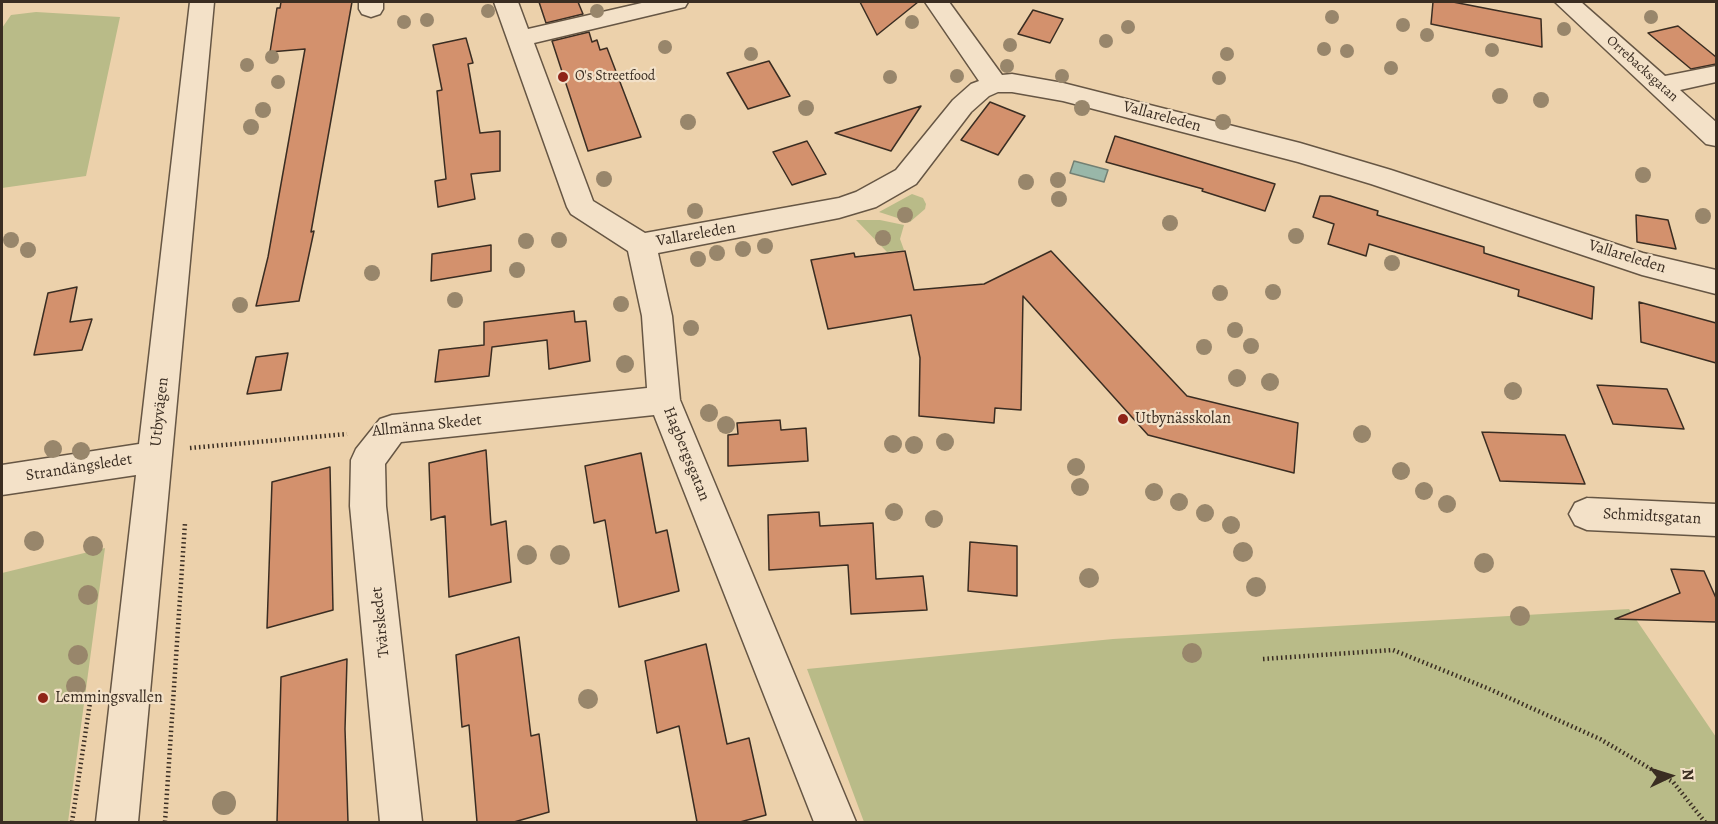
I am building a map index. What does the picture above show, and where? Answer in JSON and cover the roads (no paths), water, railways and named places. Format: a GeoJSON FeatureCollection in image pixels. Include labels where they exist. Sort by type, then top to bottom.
{"type":"FeatureCollection","features":[{"type":"Feature","properties":{"kind":"street","name":"Utbyvägen"},"geometry":{"type":"LineString","coordinates":[[117,822],[202,2]]}},
{"type":"Feature","properties":{"kind":"street"},"geometry":{"type":"LineString","coordinates":[[506,2],[581,207],[641,245]]}},
{"type":"Feature","properties":{"kind":"street"},"geometry":{"type":"LineString","coordinates":[[518,39],[676,2]]}},
{"type":"Feature","properties":{"kind":"street"},"geometry":{"type":"LineString","coordinates":[[937,2],[995,84]]}},
{"type":"Feature","properties":{"kind":"street","name":"Orrebacksgatan"},"geometry":{"type":"LineString","coordinates":[[1567,2],[1716,137]]}},
{"type":"Feature","properties":{"kind":"street"},"geometry":{"type":"LineString","coordinates":[[1660,86],[1716,74]]}},
{"type":"Feature","properties":{"kind":"street","name":"Vallareleden"},"geometry":{"type":"LineString","coordinates":[[641,245],[817,212],[866,200],[906,177],[962,106],[980,90],[995,84],[1029,84],[1300,153],[1447,198],[1642,264],[1716,282]]}},
{"type":"Feature","properties":{"kind":"street","name":"Hagbergsgatan"},"geometry":{"type":"LineString","coordinates":[[641,245],[657,316],[664,400],[835,822]]}},
{"type":"Feature","properties":{"kind":"street","name":"Allmänna Skedet"},"geometry":{"type":"LineString","coordinates":[[392,429],[664,400]]}},
{"type":"Feature","properties":{"kind":"street","name":"Tvärskedet"},"geometry":{"type":"LineString","coordinates":[[392,429],[368,460],[368,506],[401,822]]}},
{"type":"Feature","properties":{"kind":"street","name":"Strandängsledet"},"geometry":{"type":"LineString","coordinates":[[2,480],[128,462],[156,455]]}},
{"type":"Feature","properties":{"kind":"street","name":"Schmidtsgatan"},"geometry":{"type":"LineString","coordinates":[[1587,514],[1716,520]]}},
{"type":"Feature","properties":{"kind":"place","name":"O's Streetfood"},"geometry":{"type":"Point","coordinates":[563,77]}},
{"type":"Feature","properties":{"kind":"place","name":"Utbynässkolan"},"geometry":{"type":"Point","coordinates":[1123,419]}},
{"type":"Feature","properties":{"kind":"place","name":"Lemmingsvallen"},"geometry":{"type":"Point","coordinates":[43,698]}}]}
